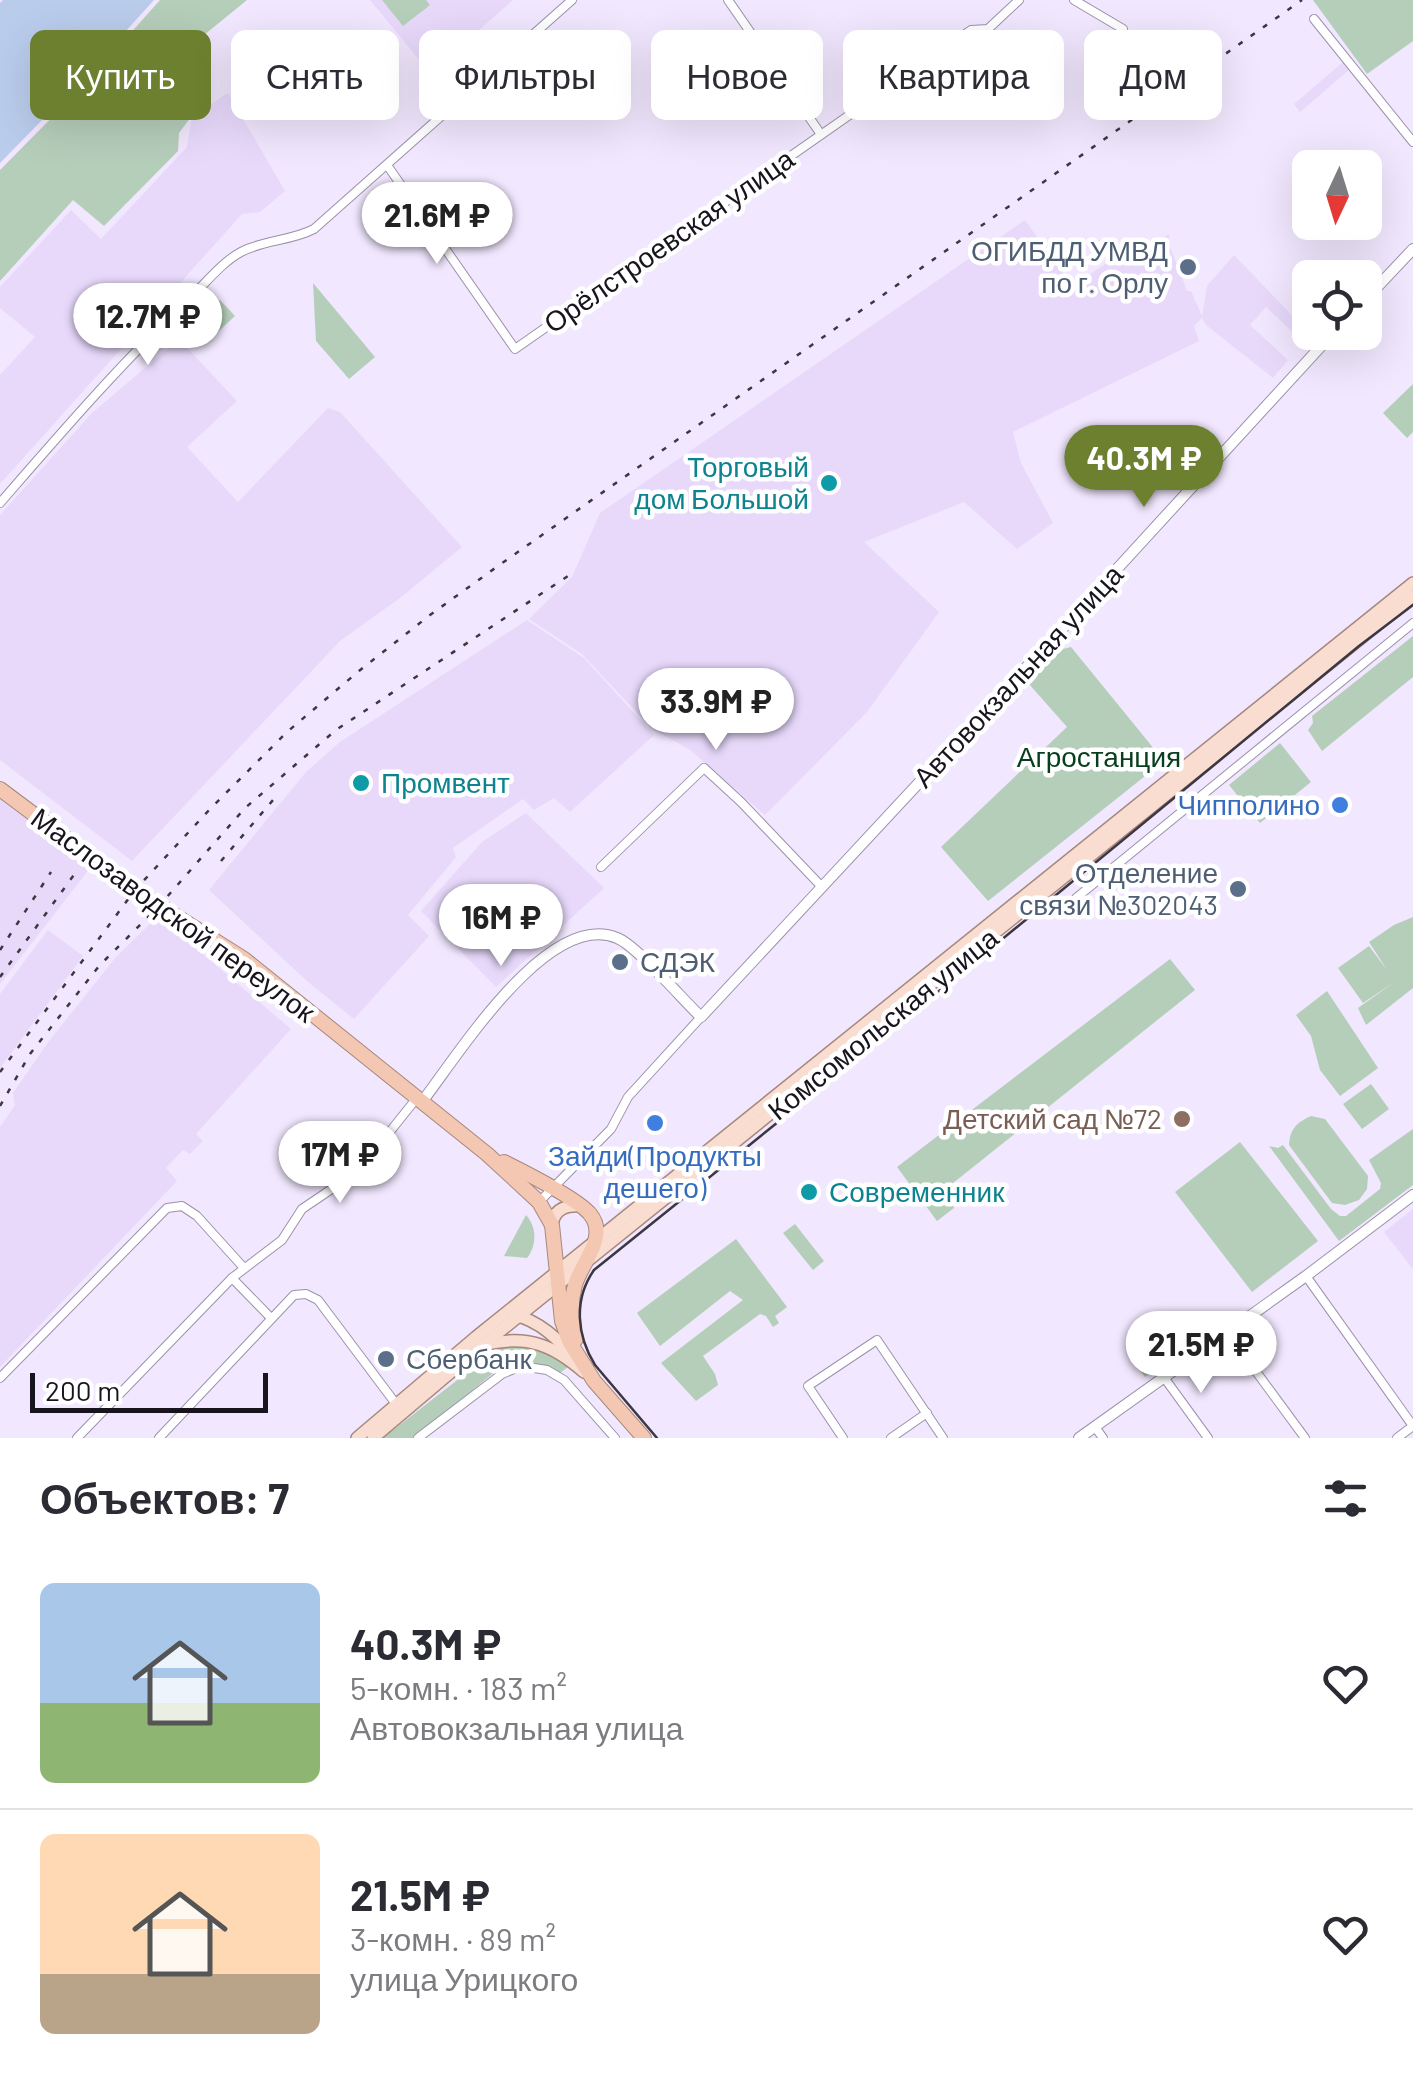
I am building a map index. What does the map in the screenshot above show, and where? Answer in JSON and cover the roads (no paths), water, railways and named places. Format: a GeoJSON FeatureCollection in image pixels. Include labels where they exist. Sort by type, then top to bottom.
{"type":"FeatureCollection","features":[{"type":"Feature","properties":{"kind":"highway","name":"Маслозаводской переулок"},"geometry":{"type":"LineString","coordinates":[[0,789],[135,890],[244,959],[487,1154],[538,1202],[553,1232]]}},
{"type":"Feature","properties":{"kind":"highway","name":"Маслозаводской переулок"},"geometry":{"type":"LineString","coordinates":[[487,1154],[586,1210]]}},
{"type":"Feature","properties":{"kind":"highway"},"geometry":{"type":"LineString","coordinates":[[586,1210],[596,1226],[595,1241]]}},
{"type":"Feature","properties":{"kind":"highway"},"geometry":{"type":"LineString","coordinates":[[553,1232],[565,1331],[573,1350],[594,1381],[644,1438]]}},
{"type":"Feature","properties":{"kind":"highway","name":"Комсомольская улица"},"geometry":{"type":"LineString","coordinates":[[579,1261],[595,1241]]}},
{"type":"Feature","properties":{"kind":"highway"},"geometry":{"type":"LineString","coordinates":[[579,1261],[572,1318],[577,1343],[594,1381]]}},
{"type":"Feature","properties":{"kind":"main road","name":"Комсомольская улица"},"geometry":{"type":"LineString","coordinates":[[595,1241],[1413,583]]}},
{"type":"Feature","properties":{"kind":"main road","name":"Комсомольская улица"},"geometry":{"type":"LineString","coordinates":[[373,1438],[520,1316],[579,1261],[1413,596]]}},
{"type":"Feature","properties":{"kind":"main road"},"geometry":{"type":"LineString","coordinates":[[579,1261],[564,1253],[553,1232],[553,1218],[559,1210],[586,1210],[610,1220],[626,1216]]}},
{"type":"Feature","properties":{"kind":"main road","name":"Комсомольская улица"},"geometry":{"type":"LineString","coordinates":[[357,1438],[506,1314],[558,1279]]}},
{"type":"Feature","properties":{"kind":"main road"},"geometry":{"type":"LineString","coordinates":[[506,1314],[520,1316],[550,1333],[594,1381]]}},
{"type":"Feature","properties":{"kind":"main road"},"geometry":{"type":"LineString","coordinates":[[483,1345],[514,1340],[533,1342],[565,1356],[594,1381]]}},
{"type":"Feature","properties":{"kind":"street"},"geometry":{"type":"LineString","coordinates":[[0,503],[170,317],[235,256],[249,248],[301,236],[322,222],[572,0]]}},
{"type":"Feature","properties":{"kind":"street"},"geometry":{"type":"LineString","coordinates":[[728,0],[820,133]]}},
{"type":"Feature","properties":{"kind":"street","name":"Орёлстроевская улица"},"geometry":{"type":"LineString","coordinates":[[387,165],[516,349],[971,30],[988,29],[1019,0]]}},
{"type":"Feature","properties":{"kind":"street"},"geometry":{"type":"LineString","coordinates":[[1074,0],[1123,30]]}},
{"type":"Feature","properties":{"kind":"street"},"geometry":{"type":"LineString","coordinates":[[1314,19],[1413,142]]}},
{"type":"Feature","properties":{"kind":"street"},"geometry":{"type":"LineString","coordinates":[[1382,282],[1413,248]]}},
{"type":"Feature","properties":{"kind":"street","name":"Автовокзальная улица"},"geometry":{"type":"LineString","coordinates":[[538,1202],[611,1129],[628,1098],[701,1017],[1317,350]]}},
{"type":"Feature","properties":{"kind":"street"},"geometry":{"type":"LineString","coordinates":[[1076,898],[1413,623]]}},
{"type":"Feature","properties":{"kind":"street"},"geometry":{"type":"LineString","coordinates":[[601,867],[704,768],[822,887]]}},
{"type":"Feature","properties":{"kind":"street"},"geometry":{"type":"LineString","coordinates":[[78,1438],[232,1278],[282,1240],[302,1209],[342,1182],[376,1149],[501,998],[550,950],[582,936],[606,935],[626,943],[701,1017]]}},
{"type":"Feature","properties":{"kind":"street"},"geometry":{"type":"LineString","coordinates":[[1079,1438],[1306,1276],[1413,1194]]}},
{"type":"Feature","properties":{"kind":"street"},"geometry":{"type":"LineString","coordinates":[[0,1378],[167,1208],[182,1206],[196,1216],[244,1268]]}},
{"type":"Feature","properties":{"kind":"street"},"geometry":{"type":"LineString","coordinates":[[1306,1276],[1413,1426],[1397,1438]]}},
{"type":"Feature","properties":{"kind":"street"},"geometry":{"type":"LineString","coordinates":[[232,1278],[271,1318]]}},
{"type":"Feature","properties":{"kind":"street"},"geometry":{"type":"LineString","coordinates":[[159,1438],[271,1318],[300,1294],[313,1295],[396,1404]]}},
{"type":"Feature","properties":{"kind":"street"},"geometry":{"type":"LineString","coordinates":[[1226,1332],[1305,1438]]}},
{"type":"Feature","properties":{"kind":"street"},"geometry":{"type":"LineString","coordinates":[[843,1438],[808,1386],[877,1340],[943,1438]]}},
{"type":"Feature","properties":{"kind":"street"},"geometry":{"type":"LineString","coordinates":[[418,1438],[502,1374],[520,1366],[547,1370],[564,1380],[615,1438]]}},
{"type":"Feature","properties":{"kind":"street"},"geometry":{"type":"LineString","coordinates":[[1163,1376],[1208,1438]]}},
{"type":"Feature","properties":{"kind":"street"},"geometry":{"type":"LineString","coordinates":[[891,1438],[927,1414]]}},
{"type":"Feature","properties":{"kind":"street"},"geometry":{"type":"LineString","coordinates":[[1095,1427],[1103,1438]]}},
{"type":"Feature","properties":{"kind":"water"},"geometry":{"type":"Polygon","coordinates":[[[154,0],[127,30],[30,30],[30,120],[42,120],[0,163],[0,3],[154,0]]]}},
{"type":"Feature","properties":{"kind":"tram line"},"geometry":{"type":"LineString","coordinates":[[657,1438],[595,1365],[584,1342],[580,1306],[594,1270],[1413,605]]}},
{"type":"Feature","properties":{"kind":"railway"},"geometry":{"type":"LineString","coordinates":[[0,1072],[135,890],[287,732],[359,671],[498,566],[1302,0]]}},
{"type":"Feature","properties":{"kind":"railway"},"geometry":{"type":"LineString","coordinates":[[0,1106],[30,1054],[99,966],[159,906],[245,808],[336,730],[574,572]]}},
{"type":"Feature","properties":{"kind":"railway"},"geometry":{"type":"LineString","coordinates":[[221,861],[279,793]]}},
{"type":"Feature","properties":{"kind":"railway"},"geometry":{"type":"LineString","coordinates":[[0,950],[51,872]]}},
{"type":"Feature","properties":{"kind":"railway"},"geometry":{"type":"LineString","coordinates":[[0,977],[76,872]]}},
{"type":"Feature","properties":{"kind":"place","name":"ОГИБДД УМВД по г. Орлу"},"geometry":{"type":"Point","coordinates":[1188,267]}},
{"type":"Feature","properties":{"kind":"place","name":"Торговый дом Большой"},"geometry":{"type":"Point","coordinates":[829,483]}},
{"type":"Feature","properties":{"kind":"place","name":"Промвент"},"geometry":{"type":"Point","coordinates":[361,783]}},
{"type":"Feature","properties":{"kind":"place","name":"Чипполино"},"geometry":{"type":"Point","coordinates":[1340,805]}},
{"type":"Feature","properties":{"kind":"place","name":"Отделение связи №302043"},"geometry":{"type":"Point","coordinates":[1238,889]}},
{"type":"Feature","properties":{"kind":"place","name":"СДЭК"},"geometry":{"type":"Point","coordinates":[620,962]}},
{"type":"Feature","properties":{"kind":"place","name":"Детский сад №72"},"geometry":{"type":"Point","coordinates":[1182,1119]}},
{"type":"Feature","properties":{"kind":"place","name":"Зайди(Продукты дешего)"},"geometry":{"type":"Point","coordinates":[655,1123]}},
{"type":"Feature","properties":{"kind":"place","name":"Современник"},"geometry":{"type":"Point","coordinates":[809,1192]}},
{"type":"Feature","properties":{"kind":"place","name":"Сбербанк"},"geometry":{"type":"Point","coordinates":[386,1359]}},
{"type":"Feature","properties":{"kind":"park label","name":"Агростанция"},"geometry":{"type":"Point","coordinates":[1099,757]}}]}
